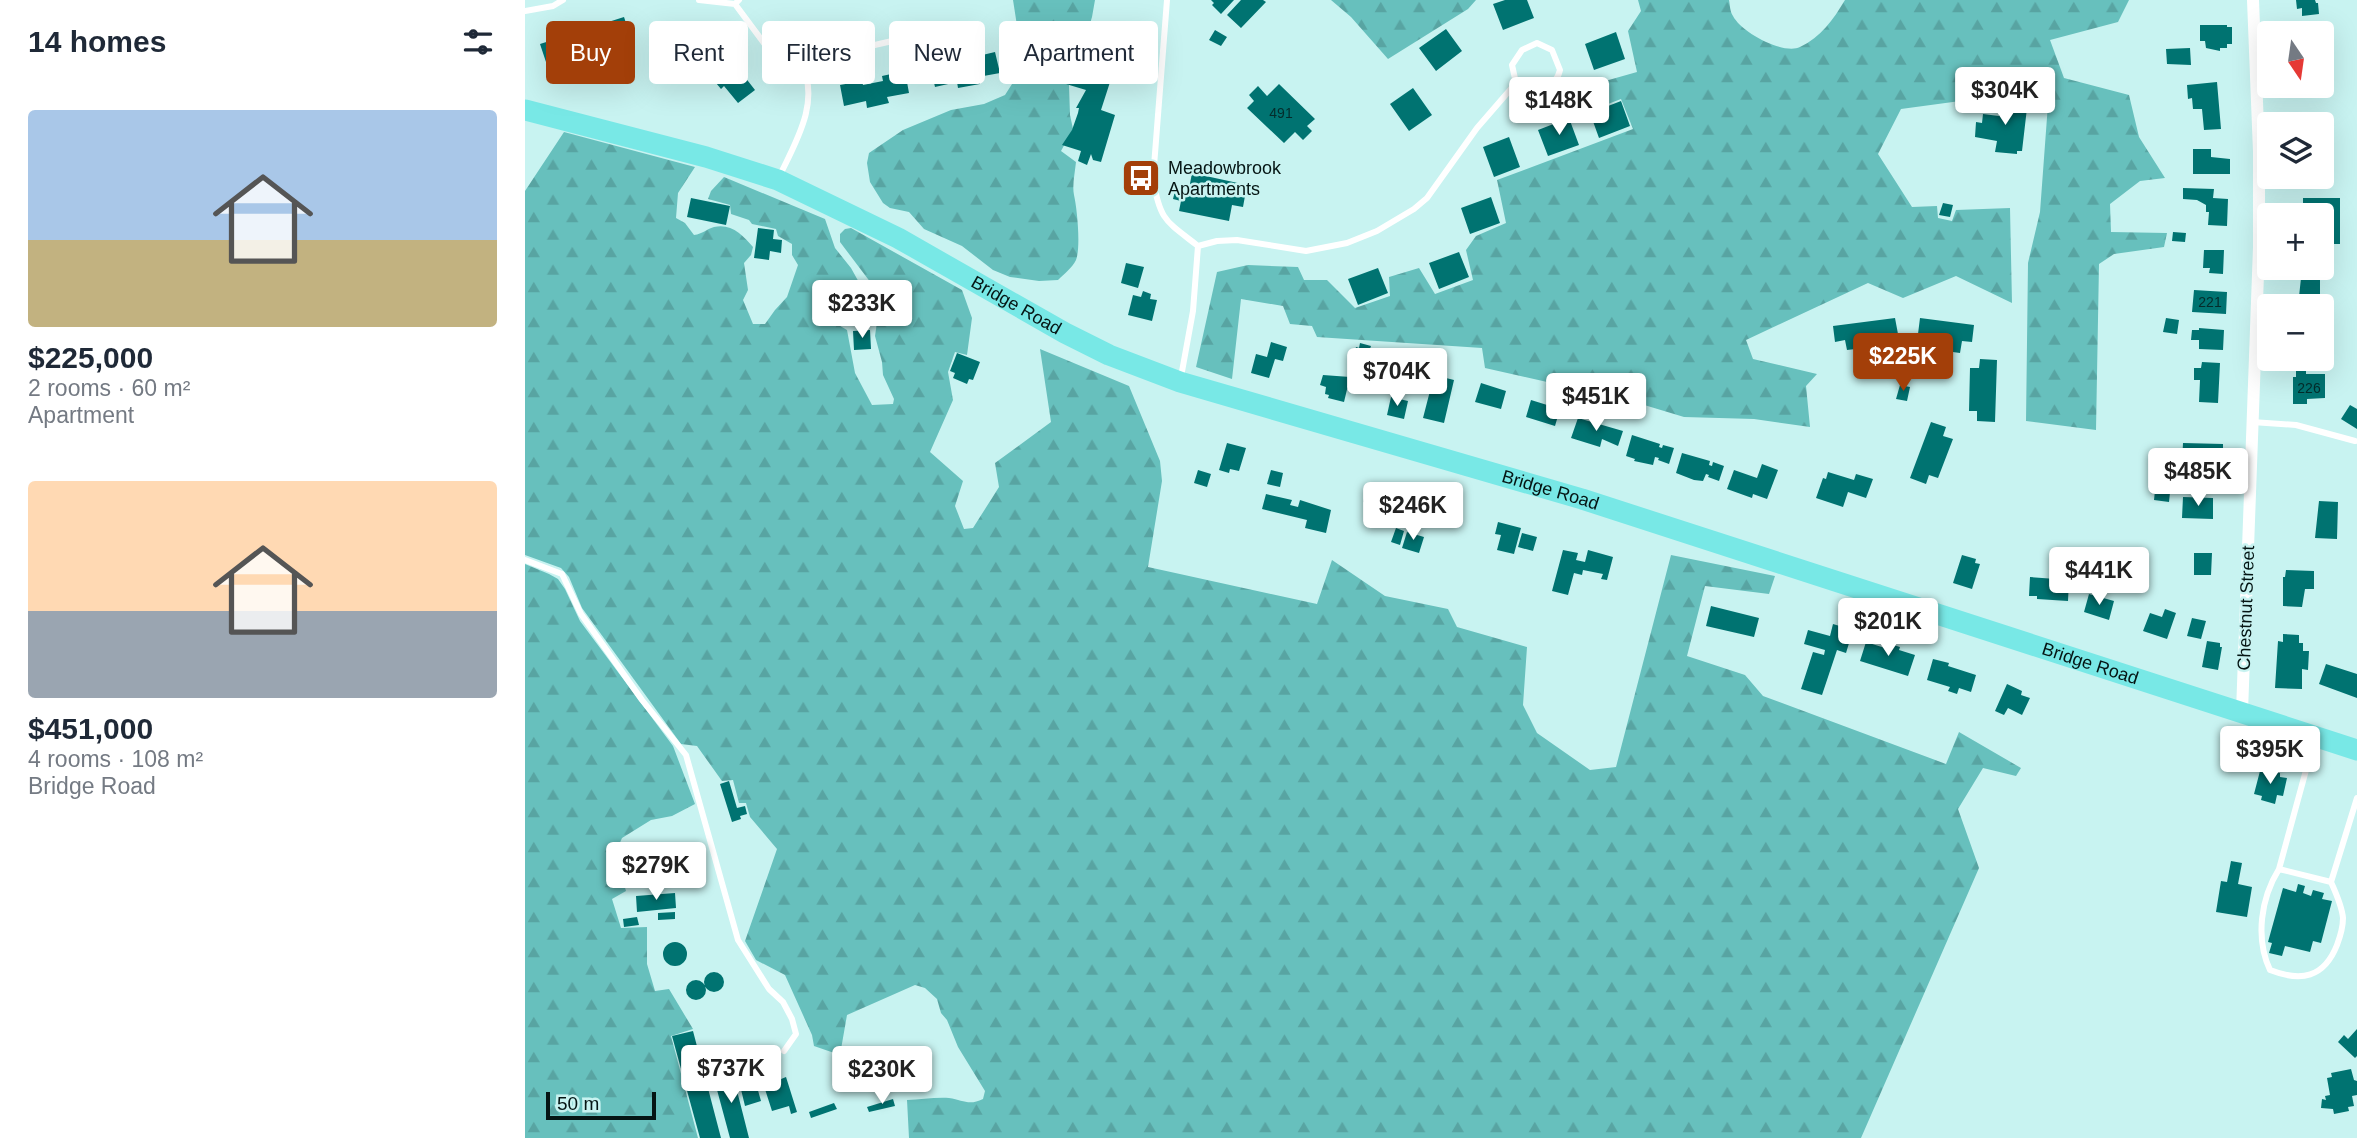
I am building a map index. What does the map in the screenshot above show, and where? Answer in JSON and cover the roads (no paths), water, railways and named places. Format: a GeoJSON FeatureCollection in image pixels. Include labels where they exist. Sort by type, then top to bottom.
{"type":"FeatureCollection","features":[{"type":"Feature","properties":{"kind":"main road","name":"Bridge Road"},"geometry":{"type":"LineString","coordinates":[[525,110],[706,157],[778,180],[898,238],[1065,333],[1132,365],[1180,382],[1582,499],[2357,750]]}},
{"type":"Feature","properties":{"kind":"street","name":"Chestnut Street"},"geometry":{"type":"LineString","coordinates":[[2250,715],[2252,422],[2259,179],[2253,0]]}},
{"type":"Feature","properties":{"kind":"lane"},"geometry":{"type":"LineString","coordinates":[[525,11],[554,6],[563,0]]}},
{"type":"Feature","properties":{"kind":"lane"},"geometry":{"type":"LineString","coordinates":[[699,0],[737,2],[762,39]]}},
{"type":"Feature","properties":{"kind":"lane"},"geometry":{"type":"LineString","coordinates":[[1167,0],[1153,179],[1165,221],[1198,246]]}},
{"type":"Feature","properties":{"kind":"lane"},"geometry":{"type":"LineString","coordinates":[[1533,43],[1542,44],[1552,50],[1560,70],[1554,82],[1538,90],[1516,83],[1512,65],[1522,50],[1533,43]]}},
{"type":"Feature","properties":{"kind":"lane"},"geometry":{"type":"LineString","coordinates":[[1198,246],[1237,240],[1306,251],[1347,243],[1377,231],[1427,198],[1477,128],[1516,83]]}},
{"type":"Feature","properties":{"kind":"lane"},"geometry":{"type":"LineString","coordinates":[[778,180],[806,117],[809,84]]}},
{"type":"Feature","properties":{"kind":"lane"},"geometry":{"type":"LineString","coordinates":[[1180,382],[1193,311],[1198,246]]}},
{"type":"Feature","properties":{"kind":"lane"},"geometry":{"type":"LineString","coordinates":[[2252,422],[2296,425],[2355,441]]}},
{"type":"Feature","properties":{"kind":"lane"},"geometry":{"type":"LineString","coordinates":[[525,560],[562,574],[581,614],[685,755],[737,940],[792,1018],[796,1034],[784,1051]]}},
{"type":"Feature","properties":{"kind":"lane"},"geometry":{"type":"LineString","coordinates":[[2250,715],[2254,753],[2306,770]]}},
{"type":"Feature","properties":{"kind":"lane"},"geometry":{"type":"LineString","coordinates":[[2315,736],[2279,869],[2270,884],[2264,904],[2262,944],[2270,970],[2284,975],[2314,974],[2322,971],[2336,948],[2343,920],[2331,882],[2357,798]]}},
{"type":"Feature","properties":{"kind":"lane"},"geometry":{"type":"LineString","coordinates":[[2279,869],[2331,882]]}},
{"type":"Feature","properties":{"kind":"place","name":"Meadowbrook Apartments"},"geometry":{"type":"Point","coordinates":[1141,178]}}]}
